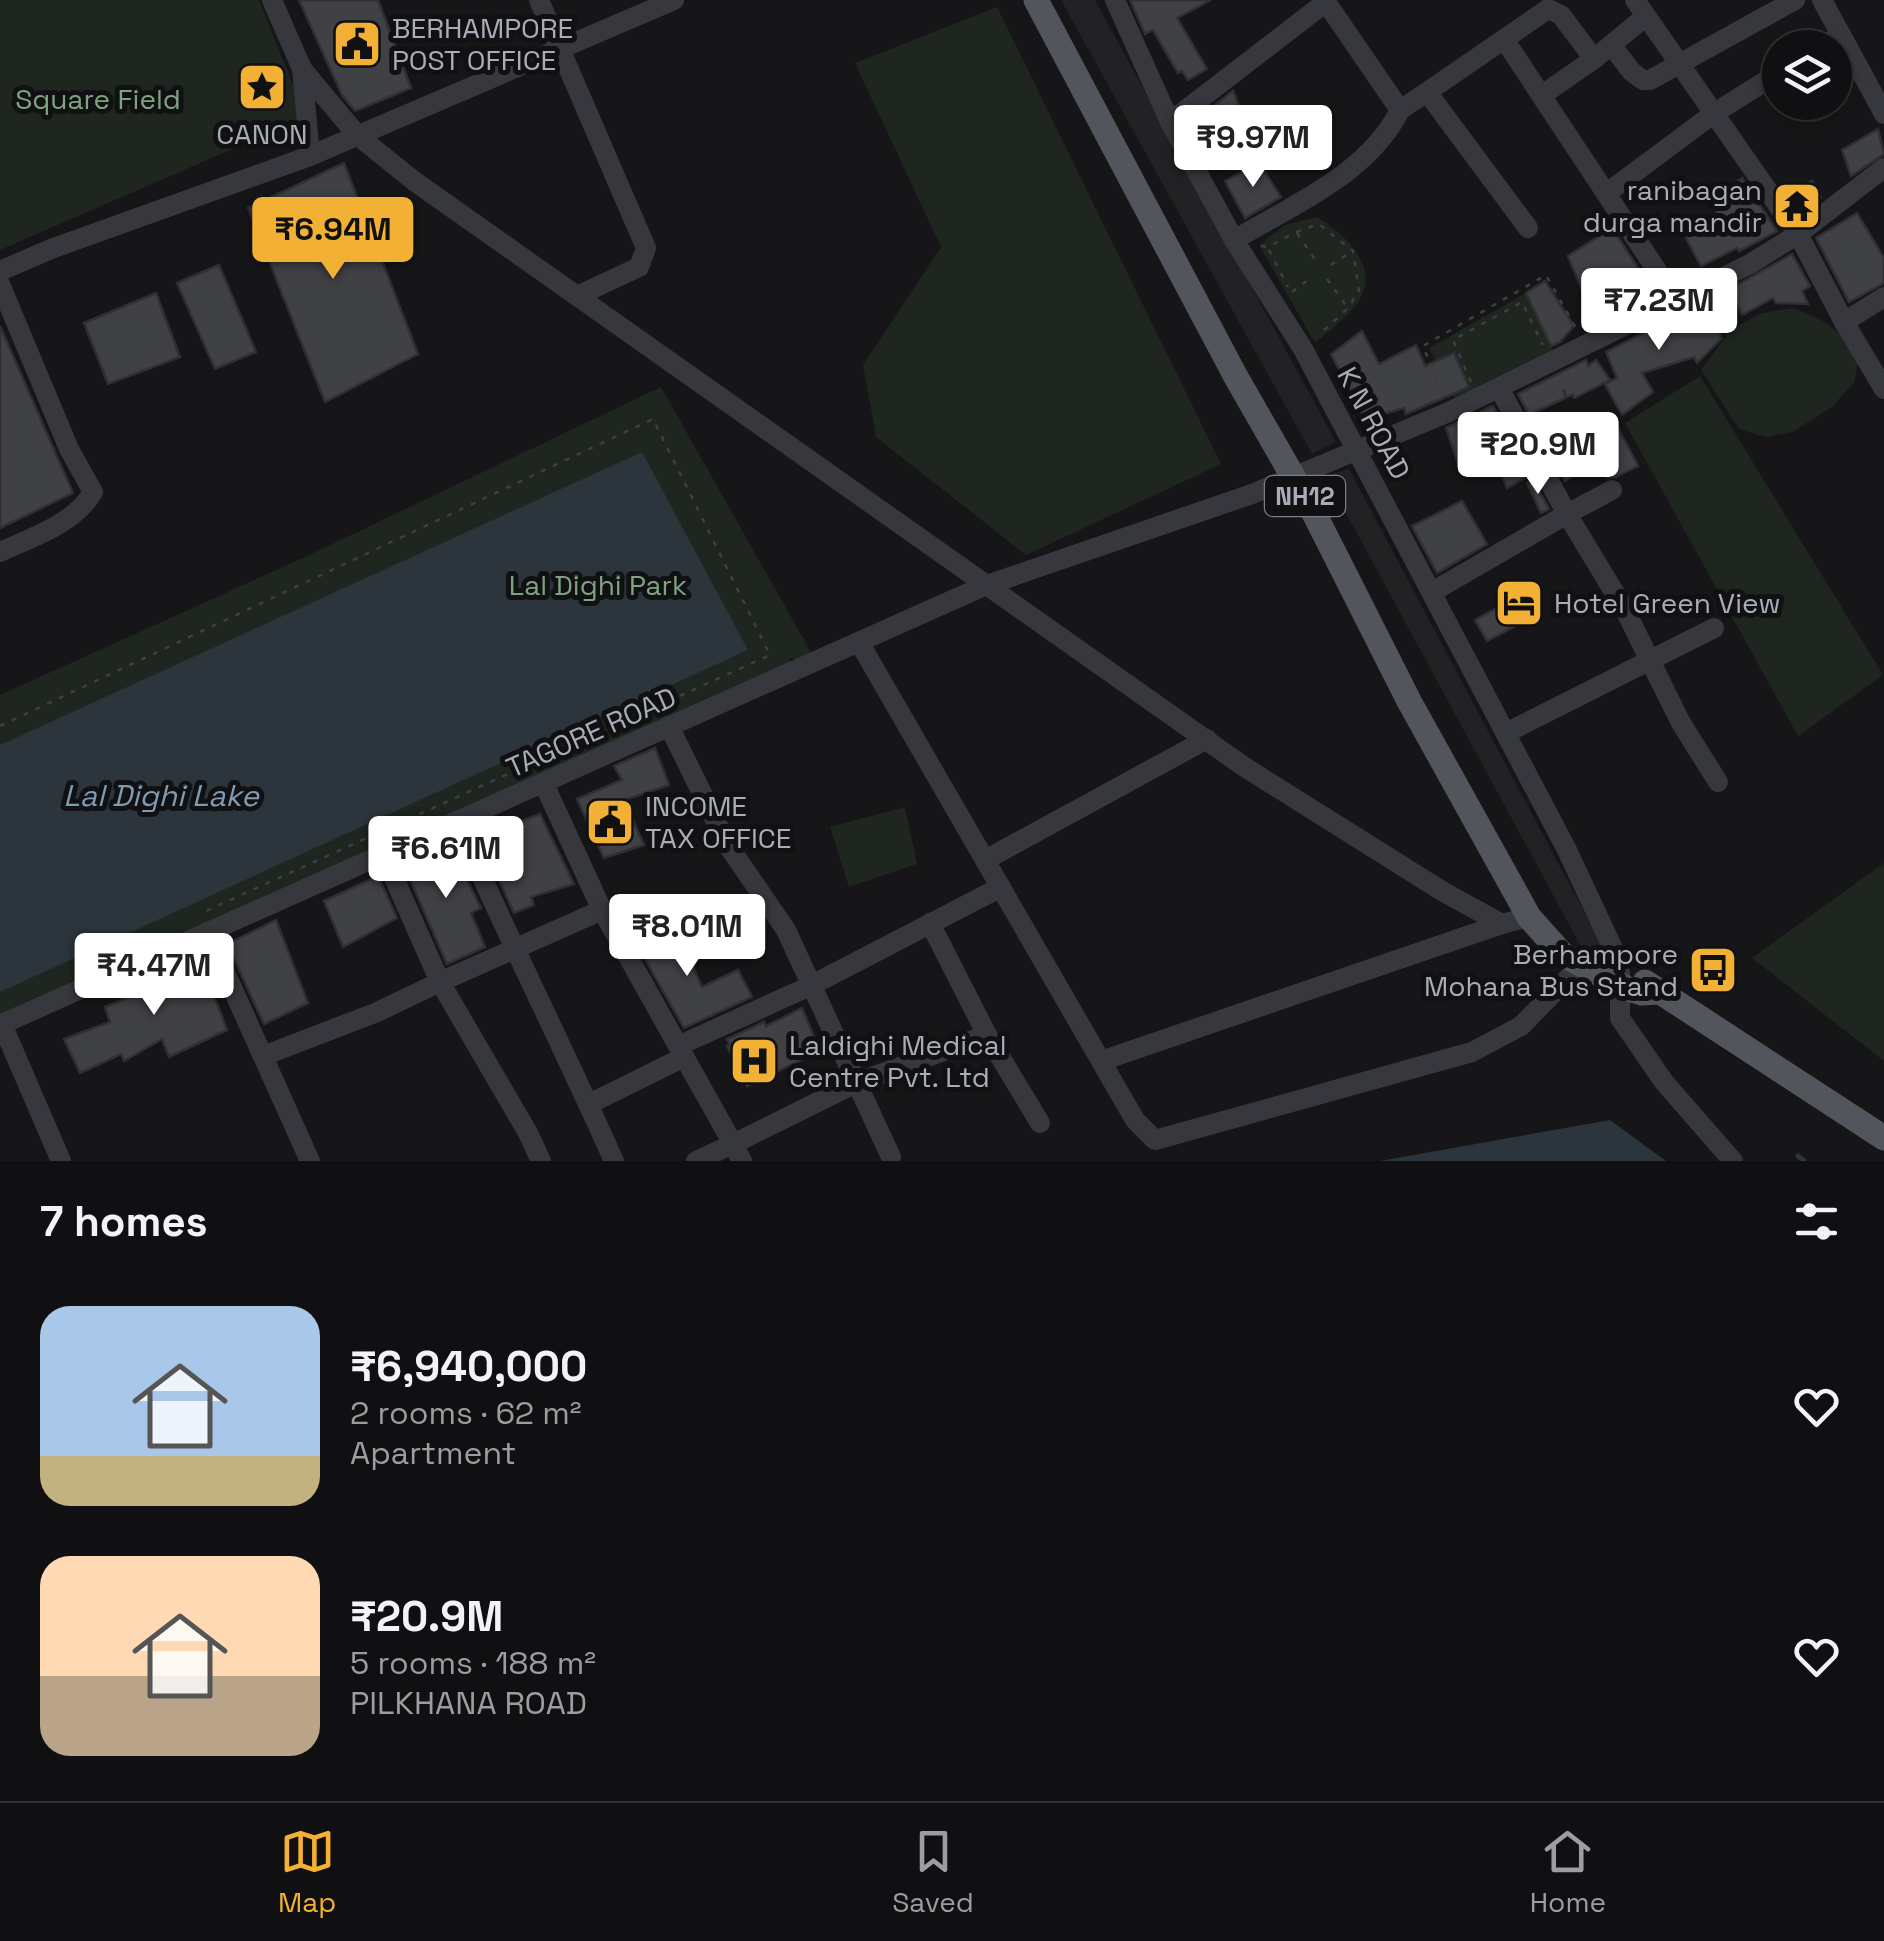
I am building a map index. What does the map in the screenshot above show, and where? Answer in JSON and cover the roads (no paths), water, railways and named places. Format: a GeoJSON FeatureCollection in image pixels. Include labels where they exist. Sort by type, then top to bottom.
{"type":"FeatureCollection","features":[{"type":"Feature","properties":{"kind":"main road","name":"NH12"},"geometry":{"type":"LineString","coordinates":[[1036,0],[1236,377],[1295,478],[1410,701],[1529,917],[1549,944],[1642,993],[1660,992],[1884,1138]]}},
{"type":"Feature","properties":{"kind":"street"},"geometry":{"type":"LineString","coordinates":[[272,0],[302,69],[358,135],[414,182],[1243,766],[1502,924]]}},
{"type":"Feature","properties":{"kind":"street"},"geometry":{"type":"LineString","coordinates":[[539,0],[646,248],[638,267],[577,296]]}},
{"type":"Feature","properties":{"kind":"street"},"geometry":{"type":"LineString","coordinates":[[0,271],[310,156],[674,0]]}},
{"type":"Feature","properties":{"kind":"street","name":"K N ROAD"},"geometry":{"type":"LineString","coordinates":[[1114,0],[1170,122],[1234,240],[1303,349],[1568,850],[1614,951],[1604,973],[1620,1018],[1634,1042],[1733,1161]]}},
{"type":"Feature","properties":{"kind":"street"},"geometry":{"type":"LineString","coordinates":[[1611,46],[1643,80],[1679,65],[1795,0]]}},
{"type":"Feature","properties":{"kind":"street"},"geometry":{"type":"LineString","coordinates":[[1822,0],[1838,30]]}},
{"type":"Feature","properties":{"kind":"street"},"geometry":{"type":"LineString","coordinates":[[1170,122],[1325,1],[1400,110]]}},
{"type":"Feature","properties":{"kind":"street"},"geometry":{"type":"LineString","coordinates":[[1542,95],[1611,46],[1640,8],[1798,234],[1884,389]]}},
{"type":"Feature","properties":{"kind":"street"},"geometry":{"type":"LineString","coordinates":[[1234,240],[1363,159],[1388,132],[1400,110],[1543,11],[1553,10],[1561,15],[1594,60]]}},
{"type":"Feature","properties":{"kind":"street"},"geometry":{"type":"LineString","coordinates":[[1504,38],[1677,301]]}},
{"type":"Feature","properties":{"kind":"street"},"geometry":{"type":"LineString","coordinates":[[1852,55],[1884,114]]}},
{"type":"Feature","properties":{"kind":"street"},"geometry":{"type":"LineString","coordinates":[[302,69],[310,156]]}},
{"type":"Feature","properties":{"kind":"street"},"geometry":{"type":"LineString","coordinates":[[1607,193],[1713,114],[1762,83]]}},
{"type":"Feature","properties":{"kind":"street"},"geometry":{"type":"LineString","coordinates":[[1428,92],[1528,228]]}},
{"type":"Feature","properties":{"kind":"street","name":"TAGORE ROAD"},"geometry":{"type":"LineString","coordinates":[[1,1024],[204,923],[544,784],[984,586],[1295,478],[1450,412],[1750,264],[1798,234],[1884,168]]}},
{"type":"Feature","properties":{"kind":"street"},"geometry":{"type":"LineString","coordinates":[[0,284],[69,449],[92,492],[84,507],[0,552]]}},
{"type":"Feature","properties":{"kind":"street"},"geometry":{"type":"LineString","coordinates":[[1844,322],[1884,297]]}},
{"type":"Feature","properties":{"kind":"street"},"geometry":{"type":"LineString","coordinates":[[1499,388],[1567,514],[1626,610],[1681,723],[1718,782]]}},
{"type":"Feature","properties":{"kind":"street"},"geometry":{"type":"LineString","coordinates":[[1432,592],[1612,490]]}},
{"type":"Feature","properties":{"kind":"street"},"geometry":{"type":"LineString","coordinates":[[1506,733],[1714,628]]}},
{"type":"Feature","properties":{"kind":"street"},"geometry":{"type":"LineString","coordinates":[[859,642],[1135,1120],[1156,1140],[1472,1052],[1604,973]]}},
{"type":"Feature","properties":{"kind":"street"},"geometry":{"type":"LineString","coordinates":[[669,726],[710,812],[786,930],[890,1156]]}},
{"type":"Feature","properties":{"kind":"street"},"geometry":{"type":"LineString","coordinates":[[985,860],[1206,739]]}},
{"type":"Feature","properties":{"kind":"street"},"geometry":{"type":"LineString","coordinates":[[544,784],[602,910],[738,1152]]}},
{"type":"Feature","properties":{"kind":"street"},"geometry":{"type":"LineString","coordinates":[[457,821],[514,952],[614,1161]]}},
{"type":"Feature","properties":{"kind":"street"},"geometry":{"type":"LineString","coordinates":[[383,853],[440,982],[542,1161]]}},
{"type":"Feature","properties":{"kind":"street"},"geometry":{"type":"LineString","coordinates":[[589,1104],[681,1051],[1001,887]]}},
{"type":"Feature","properties":{"kind":"street"},"geometry":{"type":"LineString","coordinates":[[263,1056],[375,1014],[602,910]]}},
{"type":"Feature","properties":{"kind":"street"},"geometry":{"type":"LineString","coordinates":[[1101,1061],[1529,917]]}},
{"type":"Feature","properties":{"kind":"street"},"geometry":{"type":"LineString","coordinates":[[204,923],[310,1161]]}},
{"type":"Feature","properties":{"kind":"street"},"geometry":{"type":"LineString","coordinates":[[930,924],[987,1035],[1040,1123]]}},
{"type":"Feature","properties":{"kind":"street"},"geometry":{"type":"LineString","coordinates":[[1,1024],[61,1161]]}},
{"type":"Feature","properties":{"kind":"street"},"geometry":{"type":"LineString","coordinates":[[696,1161],[738,1152],[856,1084],[987,1035]]}},
{"type":"Feature","properties":{"kind":"water","name":"Lal Dighi Lake"},"geometry":{"type":"Polygon","coordinates":[[[642,452],[748,650],[0,992],[0,745],[642,452]]]}},
{"type":"Feature","properties":{"kind":"water"},"geometry":{"type":"Polygon","coordinates":[[[1610,1120],[1666,1161],[1380,1161],[1610,1120]]]}},
{"type":"Feature","properties":{"kind":"waterway"},"geometry":{"type":"LineString","coordinates":[[1798,1156],[1804,1161]]}},
{"type":"Feature","properties":{"kind":"place","name":"BERHAMPORE POST OFFICE"},"geometry":{"type":"Point","coordinates":[357,44]}},
{"type":"Feature","properties":{"kind":"place","name":"CANON"},"geometry":{"type":"Point","coordinates":[262,87]}},
{"type":"Feature","properties":{"kind":"place","name":"ranibagan durga mandir"},"geometry":{"type":"Point","coordinates":[1797,206]}},
{"type":"Feature","properties":{"kind":"place","name":"Hotel Green View"},"geometry":{"type":"Point","coordinates":[1519,603]}},
{"type":"Feature","properties":{"kind":"place","name":"INCOME TAX OFFICE"},"geometry":{"type":"Point","coordinates":[610,822]}},
{"type":"Feature","properties":{"kind":"place","name":"Berhampore Mohana Bus Stand"},"geometry":{"type":"Point","coordinates":[1713,970]}},
{"type":"Feature","properties":{"kind":"place","name":"Laldighi Medical Centre Pvt. Ltd"},"geometry":{"type":"Point","coordinates":[754,1061]}},
{"type":"Feature","properties":{"kind":"park label","name":"Square Field"},"geometry":{"type":"Point","coordinates":[98,99]}},
{"type":"Feature","properties":{"kind":"park label","name":"Lal Dighi Park"},"geometry":{"type":"Point","coordinates":[598,585]}}]}
